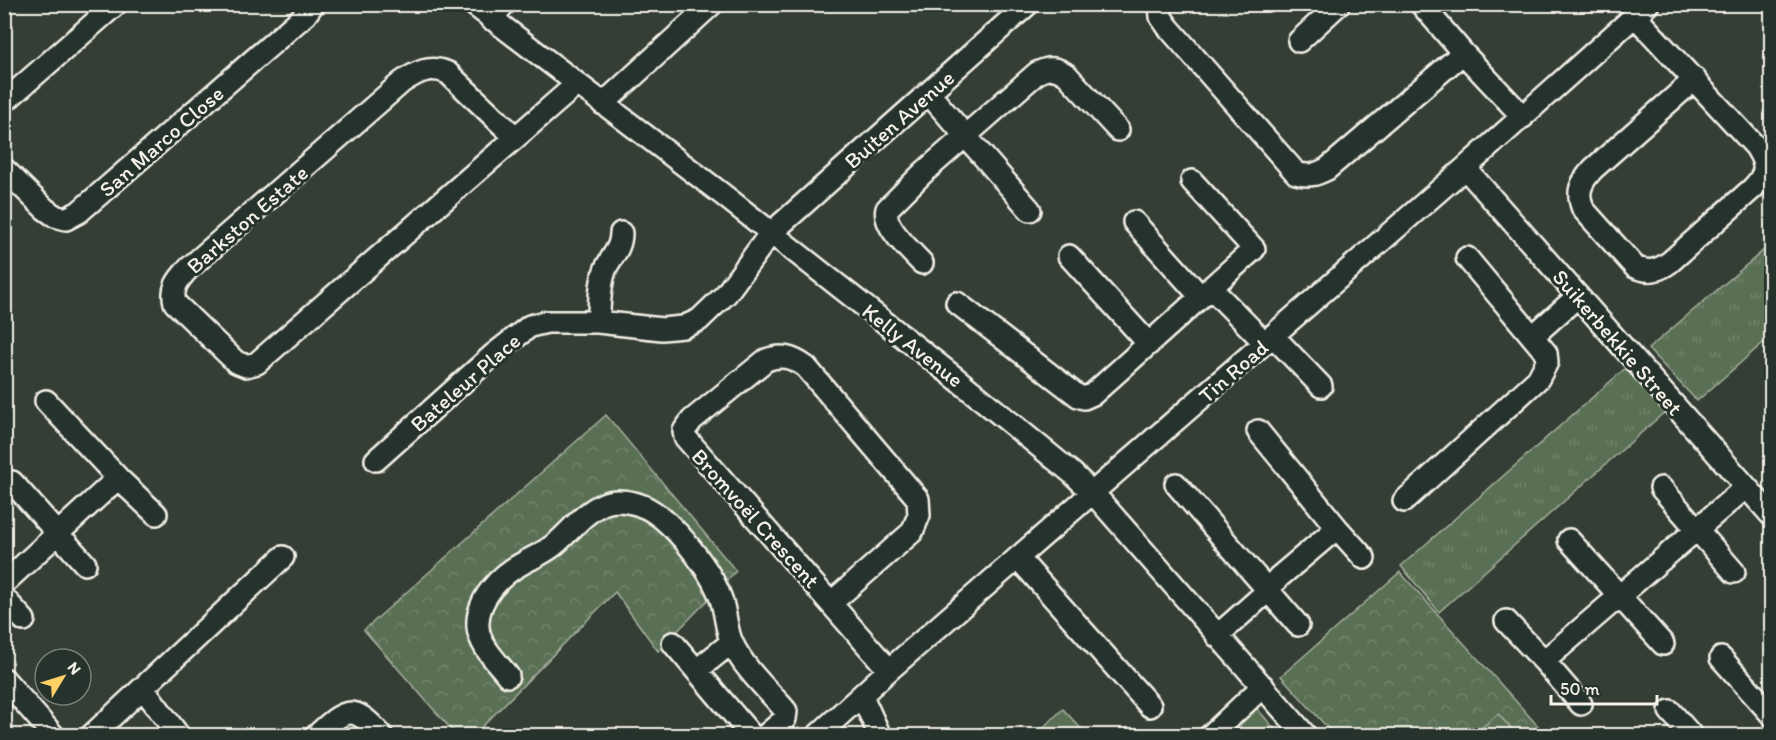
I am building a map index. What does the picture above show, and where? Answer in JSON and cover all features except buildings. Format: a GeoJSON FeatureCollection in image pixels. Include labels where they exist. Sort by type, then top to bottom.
{"type":"FeatureCollection","features":[{"type":"Feature","properties":{"kind":"street"},"geometry":{"type":"LineString","coordinates":[[4,102],[116,4]]}},
{"type":"Feature","properties":{"kind":"street","name":"San Marco Close"},"geometry":{"type":"LineString","coordinates":[[4,169],[51,214],[66,219],[72,217],[84,209],[305,15],[312,4]]}},
{"type":"Feature","properties":{"kind":"street","name":"Kelly Avenue"},"geometry":{"type":"LineString","coordinates":[[472,4],[497,12],[577,84],[976,395],[1072,473],[1306,735]]}},
{"type":"Feature","properties":{"kind":"street"},"geometry":{"type":"LineString","coordinates":[[603,104],[712,4]]}},
{"type":"Feature","properties":{"kind":"street","name":"Buiten Avenue"},"geometry":{"type":"LineString","coordinates":[[770,234],[1028,4]]}},
{"type":"Feature","properties":{"kind":"street"},"geometry":{"type":"LineString","coordinates":[[1160,4],[1161,17],[1168,27],[1296,173],[1305,176],[1314,176],[1327,169],[1463,53]]}},
{"type":"Feature","properties":{"kind":"street"},"geometry":{"type":"LineString","coordinates":[[1299,41],[1339,4]]}},
{"type":"Feature","properties":{"kind":"street"},"geometry":{"type":"LineString","coordinates":[[1421,4],[1523,117]]}},
{"type":"Feature","properties":{"kind":"street"},"geometry":{"type":"LineString","coordinates":[[1642,10],[1695,79],[1756,147],[1763,160],[1765,171],[1762,179],[1753,188],[1670,262],[1658,269],[1645,271],[1635,267],[1583,209],[1578,197],[1580,187],[1582,181],[1593,169],[1695,79]]}},
{"type":"Feature","properties":{"kind":"street","name":"Tin Road"},"geometry":{"type":"LineString","coordinates":[[817,735],[1465,168],[1642,10]]}},
{"type":"Feature","properties":{"kind":"street"},"geometry":{"type":"LineString","coordinates":[[922,263],[889,225],[886,217],[887,208],[1037,73],[1047,68],[1060,70],[1118,130]]}},
{"type":"Feature","properties":{"kind":"street","name":"Barkston Estate"},"geometry":{"type":"LineString","coordinates":[[515,137],[448,73],[441,69],[416,72],[188,269],[176,283],[173,291],[175,303],[236,362],[246,366],[257,363],[577,84]]}},
{"type":"Feature","properties":{"kind":"street"},"geometry":{"type":"LineString","coordinates":[[929,94],[1030,210]]}},
{"type":"Feature","properties":{"kind":"street","name":"Suikerbekkie Street"},"geometry":{"type":"LineString","coordinates":[[1465,168],[1772,516]]}},
{"type":"Feature","properties":{"kind":"street"},"geometry":{"type":"LineString","coordinates":[[957,303],[1078,396],[1084,398],[1093,394],[1254,249],[1192,181]]}},
{"type":"Feature","properties":{"kind":"street"},"geometry":{"type":"LineString","coordinates":[[1134,222],[1206,292],[1269,340],[1321,387]]}},
{"type":"Feature","properties":{"kind":"street"},"geometry":{"type":"LineString","coordinates":[[598,322],[603,278],[621,244],[621,233]]}},
{"type":"Feature","properties":{"kind":"street","name":"Bateleur Place"},"geometry":{"type":"LineString","coordinates":[[376,460],[485,362],[530,326],[548,322],[598,322],[662,328],[683,327],[699,320],[726,294],[770,234]]}},
{"type":"Feature","properties":{"kind":"street"},"geometry":{"type":"LineString","coordinates":[[1069,256],[1149,344]]}},
{"type":"Feature","properties":{"kind":"street"},"geometry":{"type":"LineString","coordinates":[[1404,501],[1538,379],[1547,362],[1546,353],[1533,336],[1467,258]]}},
{"type":"Feature","properties":{"kind":"street"},"geometry":{"type":"LineString","coordinates":[[1533,336],[1578,296]]}},
{"type":"Feature","properties":{"kind":"street","name":"Bromvoël Crescent"},"geometry":{"type":"LineString","coordinates":[[831,603],[912,532],[920,515],[918,499],[806,367],[795,360],[779,356],[766,360],[700,412],[684,431],[685,437],[889,670]]}},
{"type":"Feature","properties":{"kind":"street"},"geometry":{"type":"LineString","coordinates":[[46,400],[117,478],[156,514]]}},
{"type":"Feature","properties":{"kind":"street"},"geometry":{"type":"LineString","coordinates":[[1258,431],[1364,558]]}},
{"type":"Feature","properties":{"kind":"street"},"geometry":{"type":"LineString","coordinates":[[4,583],[117,478]]}},
{"type":"Feature","properties":{"kind":"street"},"geometry":{"type":"LineString","coordinates":[[12,482],[59,532],[85,564]]}},
{"type":"Feature","properties":{"kind":"street"},"geometry":{"type":"LineString","coordinates":[[1176,484],[1298,625]]}},
{"type":"Feature","properties":{"kind":"street"},"geometry":{"type":"LineString","coordinates":[[1544,661],[1746,487]]}},
{"type":"Feature","properties":{"kind":"street"},"geometry":{"type":"LineString","coordinates":[[1661,488],[1734,572]]}},
{"type":"Feature","properties":{"kind":"street"},"geometry":{"type":"LineString","coordinates":[[508,676],[486,649],[477,628],[479,612],[485,596],[522,563],[539,556],[556,543],[587,514],[605,503],[627,501],[647,508],[660,518],[685,543],[710,575],[721,598],[732,642],[741,658],[786,711],[785,719],[773,733]]}},
{"type":"Feature","properties":{"kind":"street"},"geometry":{"type":"LineString","coordinates":[[1217,636],[1279,577],[1337,528]]}},
{"type":"Feature","properties":{"kind":"street"},"geometry":{"type":"LineString","coordinates":[[1569,540],[1663,644]]}},
{"type":"Feature","properties":{"kind":"street"},"geometry":{"type":"LineString","coordinates":[[91,735],[283,557]]}},
{"type":"Feature","properties":{"kind":"street"},"geometry":{"type":"LineString","coordinates":[[1018,558],[1150,706]]}},
{"type":"Feature","properties":{"kind":"street"},"geometry":{"type":"LineString","coordinates":[[4,598],[24,620]]}},
{"type":"Feature","properties":{"kind":"street"},"geometry":{"type":"LineString","coordinates":[[1506,621],[1581,704]]}},
{"type":"Feature","properties":{"kind":"street"},"geometry":{"type":"LineString","coordinates":[[698,670],[732,642]]}},
{"type":"Feature","properties":{"kind":"street"},"geometry":{"type":"LineString","coordinates":[[673,643],[752,735]]}},
{"type":"Feature","properties":{"kind":"street"},"geometry":{"type":"LineString","coordinates":[[1721,658],[1772,715]]}},
{"type":"Feature","properties":{"kind":"street"},"geometry":{"type":"LineString","coordinates":[[4,680],[54,735]]}},
{"type":"Feature","properties":{"kind":"street"},"geometry":{"type":"LineString","coordinates":[[1210,735],[1263,686]]}},
{"type":"Feature","properties":{"kind":"street"},"geometry":{"type":"LineString","coordinates":[[142,688],[179,735]]}},
{"type":"Feature","properties":{"kind":"street"},"geometry":{"type":"LineString","coordinates":[[862,696],[879,735]]}},
{"type":"Feature","properties":{"kind":"street"},"geometry":{"type":"LineString","coordinates":[[1670,711],[1692,735]]}},
{"type":"Feature","properties":{"kind":"street"},"geometry":{"type":"LineString","coordinates":[[316,735],[339,716],[348,713],[363,716],[382,735]]}},
{"type":"Feature","properties":{"kind":"green space"},"geometry":{"type":"Polygon","coordinates":[[[1771,244],[1771,336],[1697,401],[1648,349],[1771,244]]]}},
{"type":"Feature","properties":{"kind":"green space"},"geometry":{"type":"Polygon","coordinates":[[[1629,365],[1667,410],[1439,612],[1401,566],[1629,365]]]}},
{"type":"Feature","properties":{"kind":"green space"},"geometry":{"type":"Polygon","coordinates":[[[606,415],[736,571],[658,651],[615,592],[474,735],[456,735],[364,630],[606,415]]]}},
{"type":"Feature","properties":{"kind":"green space"},"geometry":{"type":"Polygon","coordinates":[[[1400,572],[1546,735],[1334,735],[1281,676],[1400,572]]]}},
{"type":"Feature","properties":{"kind":"green space"},"geometry":{"type":"Polygon","coordinates":[[[1246,696],[1280,735],[1204,736],[1246,696]]]}},
{"type":"Feature","properties":{"kind":"green space"},"geometry":{"type":"Polygon","coordinates":[[[1063,709],[1087,735],[1035,735],[1063,709]]]}},
{"type":"Feature","properties":{"kind":"green space"},"geometry":{"type":"Polygon","coordinates":[[[1498,714],[1517,735],[1473,735],[1498,714]]]}}]}
